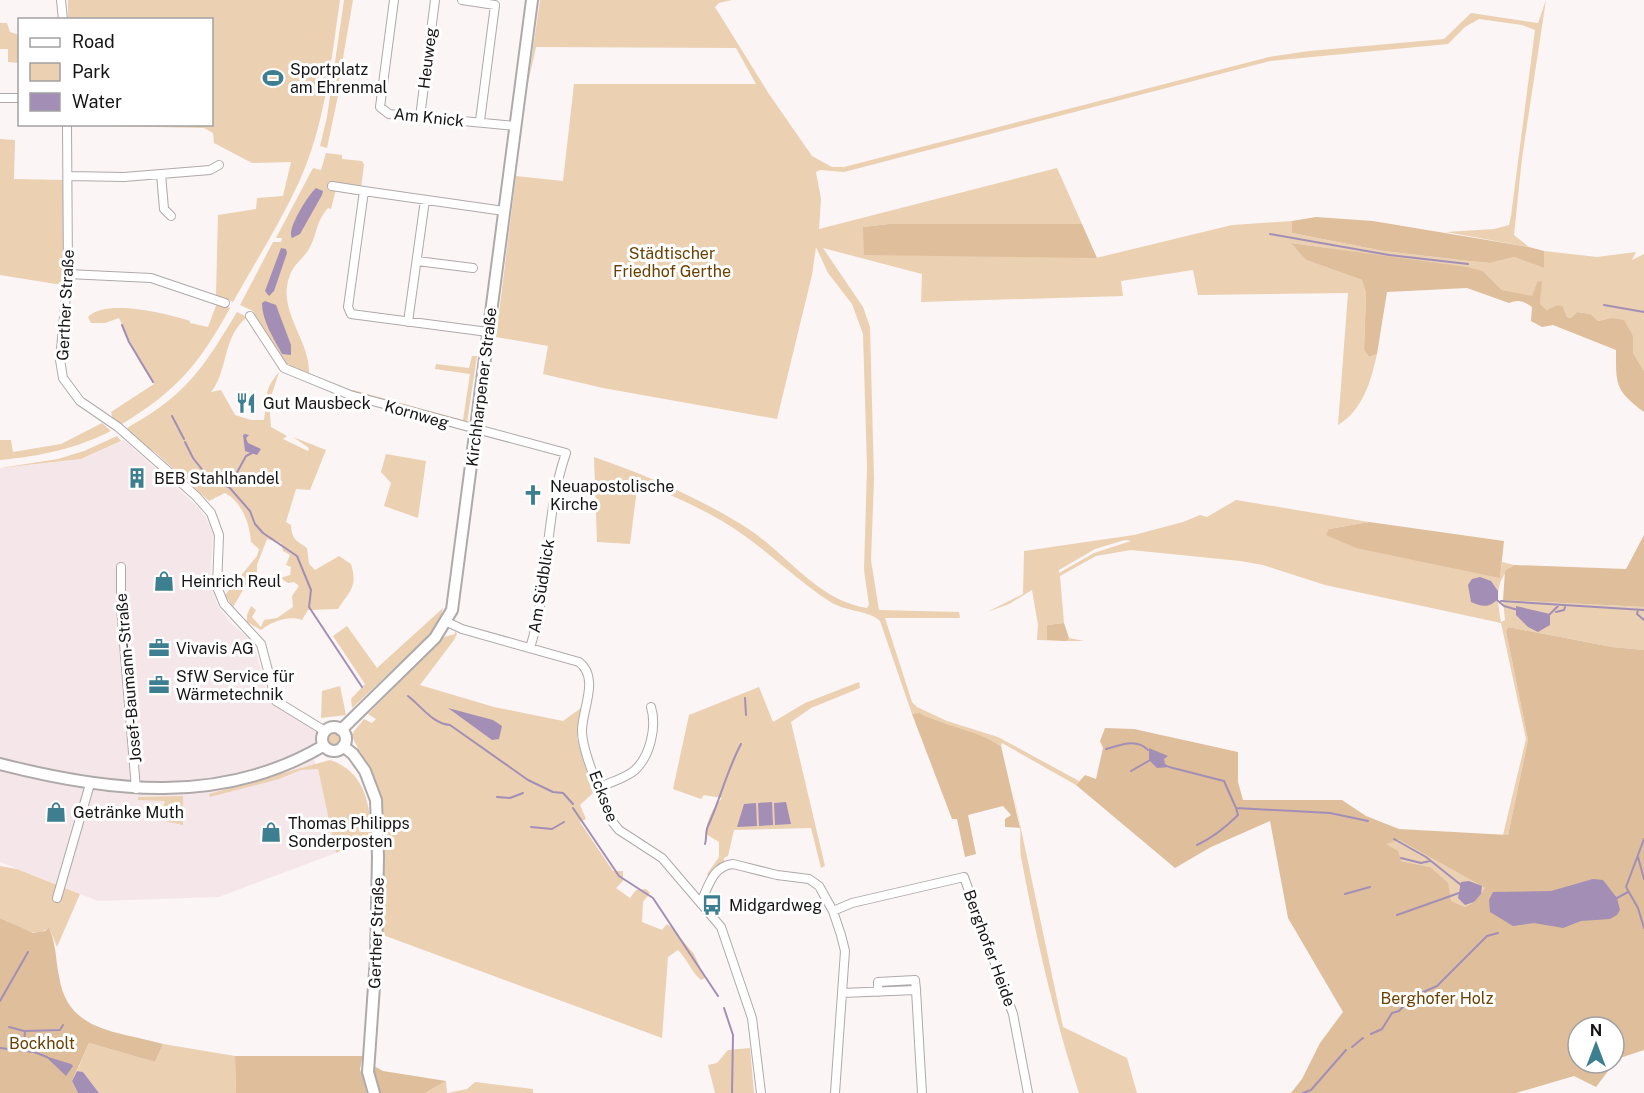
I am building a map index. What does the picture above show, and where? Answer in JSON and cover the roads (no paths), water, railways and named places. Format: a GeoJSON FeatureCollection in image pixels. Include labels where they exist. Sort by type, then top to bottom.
{"type":"FeatureCollection","features":[{"type":"Feature","properties":{"kind":"street"},"geometry":{"type":"LineString","coordinates":[[62,0],[63,18]]}},
{"type":"Feature","properties":{"kind":"street","name":"Am Knick"},"geometry":{"type":"LineString","coordinates":[[394,0],[380,107],[389,114],[516,126]]}},
{"type":"Feature","properties":{"kind":"street","name":"Heuweg"},"geometry":{"type":"LineString","coordinates":[[420,117],[435,0]]}},
{"type":"Feature","properties":{"kind":"street"},"geometry":{"type":"LineString","coordinates":[[462,0],[495,5],[480,121]]}},
{"type":"Feature","properties":{"kind":"street","name":"Kirchharpener Straße"},"geometry":{"type":"LineString","coordinates":[[341,730],[413,661],[447,622],[456,589],[532,0]]}},
{"type":"Feature","properties":{"kind":"street"},"geometry":{"type":"LineString","coordinates":[[0,98],[18,98]]}},
{"type":"Feature","properties":{"kind":"street","name":"Gerther Straße"},"geometry":{"type":"LineString","coordinates":[[67,126],[68,274],[60,360],[66,383],[80,401],[118,427],[196,496],[211,513],[219,535],[215,576],[220,597],[232,614],[261,644],[276,701],[325,731]]}},
{"type":"Feature","properties":{"kind":"street"},"geometry":{"type":"LineString","coordinates":[[69,176],[160,174],[210,170],[219,165]]}},
{"type":"Feature","properties":{"kind":"street"},"geometry":{"type":"LineString","coordinates":[[160,174],[164,209],[171,216]]}},
{"type":"Feature","properties":{"kind":"street"},"geometry":{"type":"LineString","coordinates":[[332,186],[504,211]]}},
{"type":"Feature","properties":{"kind":"street"},"geometry":{"type":"LineString","coordinates":[[364,191],[348,311],[351,314],[488,332]]}},
{"type":"Feature","properties":{"kind":"street"},"geometry":{"type":"LineString","coordinates":[[408,322],[424,200]]}},
{"type":"Feature","properties":{"kind":"street"},"geometry":{"type":"LineString","coordinates":[[417,261],[473,268]]}},
{"type":"Feature","properties":{"kind":"street"},"geometry":{"type":"LineString","coordinates":[[68,274],[151,278],[225,303]]}},
{"type":"Feature","properties":{"kind":"street","name":"Kornweg"},"geometry":{"type":"LineString","coordinates":[[250,316],[284,368],[350,395],[566,453]]}},
{"type":"Feature","properties":{"kind":"street","name":"Am Südblick"},"geometry":{"type":"LineString","coordinates":[[530,648],[539,614],[557,481],[566,453]]}},
{"type":"Feature","properties":{"kind":"street","name":"Josef-Baumann-Straße"},"geometry":{"type":"LineString","coordinates":[[121,567],[120,607],[136,789]]}},
{"type":"Feature","properties":{"kind":"street","name":"Ecksee"},"geometry":{"type":"LineString","coordinates":[[447,622],[462,629],[579,662],[590,675],[582,734],[615,827],[662,858],[721,927],[752,1018],[760,1093]]}},
{"type":"Feature","properties":{"kind":"street"},"geometry":{"type":"LineString","coordinates":[[600,787],[634,771],[642,761],[654,724],[651,707]]}},
{"type":"Feature","properties":{"kind":"street"},"geometry":{"type":"LineString","coordinates":[[334,728],[341,730],[345,736],[343,746],[333,751],[324,746],[322,738],[325,731],[334,728]]}},
{"type":"Feature","properties":{"kind":"street","name":"Josef-Baumann-Straße"},"geometry":{"type":"LineString","coordinates":[[0,764],[90,784],[136,789],[189,788],[233,780],[271,769],[324,746]]}},
{"type":"Feature","properties":{"kind":"street","name":"Gerther Straße"},"geometry":{"type":"LineString","coordinates":[[343,746],[353,754],[365,771],[376,800],[378,857],[376,958],[368,1072],[374,1093]]}},
{"type":"Feature","properties":{"kind":"street"},"geometry":{"type":"LineString","coordinates":[[57,898],[90,784]]}},
{"type":"Feature","properties":{"kind":"street"},"geometry":{"type":"LineString","coordinates":[[701,902],[715,873],[726,865],[734,864],[777,875],[809,879],[823,891],[833,911],[845,951],[835,1093]]}},
{"type":"Feature","properties":{"kind":"street","name":"Berghofer Heide"},"geometry":{"type":"LineString","coordinates":[[833,911],[852,903],[964,877],[1013,1014],[1028,1093]]}},
{"type":"Feature","properties":{"kind":"street"},"geometry":{"type":"LineString","coordinates":[[842,993],[916,990],[922,1093]]}},
{"type":"Feature","properties":{"kind":"water"},"geometry":{"type":"Polygon","coordinates":[[[316,188],[323,191],[322,195],[300,234],[292,238],[295,221],[303,205],[316,188]]]}},
{"type":"Feature","properties":{"kind":"water"},"geometry":{"type":"Polygon","coordinates":[[[281,248],[286,249],[287,253],[274,291],[269,296],[265,291],[281,248]]]}},
{"type":"Feature","properties":{"kind":"water"},"geometry":{"type":"Polygon","coordinates":[[[265,301],[276,305],[291,345],[291,355],[282,354],[269,330],[262,303],[265,301]]]}},
{"type":"Feature","properties":{"kind":"water"},"geometry":{"type":"Polygon","coordinates":[[[243,435],[249,435],[246,438],[248,443],[261,449],[257,455],[245,451],[243,435]]]}},
{"type":"Feature","properties":{"kind":"water"},"geometry":{"type":"Polygon","coordinates":[[[1480,577],[1491,581],[1498,591],[1498,599],[1495,602],[1482,606],[1471,602],[1468,585],[1472,579],[1480,577]]]}},
{"type":"Feature","properties":{"kind":"water"},"geometry":{"type":"Polygon","coordinates":[[[1516,606],[1550,614],[1550,625],[1538,632],[1528,627],[1516,615],[1516,606]]]}},
{"type":"Feature","properties":{"kind":"water"},"geometry":{"type":"Polygon","coordinates":[[[448,708],[493,720],[502,726],[499,739],[492,740],[448,708]]]}},
{"type":"Feature","properties":{"kind":"water"},"geometry":{"type":"Polygon","coordinates":[[[1149,748],[1168,756],[1164,759],[1165,764],[1171,767],[1157,768],[1149,760],[1149,748]]]}},
{"type":"Feature","properties":{"kind":"water"},"geometry":{"type":"Polygon","coordinates":[[[772,802],[773,825],[759,826],[758,803],[772,802]]]}},
{"type":"Feature","properties":{"kind":"water"},"geometry":{"type":"Polygon","coordinates":[[[786,802],[791,824],[775,825],[774,803],[786,802]]]}},
{"type":"Feature","properties":{"kind":"water"},"geometry":{"type":"Polygon","coordinates":[[[756,803],[757,826],[737,827],[744,804],[756,803]]]}},
{"type":"Feature","properties":{"kind":"water"},"geometry":{"type":"Polygon","coordinates":[[[1593,879],[1603,880],[1617,898],[1620,910],[1610,919],[1581,921],[1563,928],[1534,923],[1513,926],[1490,912],[1489,900],[1493,892],[1551,891],[1593,879]]]}},
{"type":"Feature","properties":{"kind":"water"},"geometry":{"type":"Polygon","coordinates":[[[1469,881],[1482,886],[1481,894],[1474,902],[1465,905],[1458,898],[1461,882],[1469,881]]]}},
{"type":"Feature","properties":{"kind":"water"},"geometry":{"type":"Polygon","coordinates":[[[45,1056],[71,1064],[73,1066],[66,1076],[45,1056]]]}},
{"type":"Feature","properties":{"kind":"water"},"geometry":{"type":"Polygon","coordinates":[[[77,1071],[83,1072],[99,1093],[78,1093],[72,1081],[77,1071]]]}},
{"type":"Feature","properties":{"kind":"waterway"},"geometry":{"type":"LineString","coordinates":[[1270,234],[1389,255],[1468,264]]}},
{"type":"Feature","properties":{"kind":"waterway"},"geometry":{"type":"LineString","coordinates":[[1604,305],[1644,312]]}},
{"type":"Feature","properties":{"kind":"waterway"},"geometry":{"type":"LineString","coordinates":[[122,325],[129,342],[153,382]]}},
{"type":"Feature","properties":{"kind":"waterway"},"geometry":{"type":"LineString","coordinates":[[172,416],[184,439]]}},
{"type":"Feature","properties":{"kind":"waterway"},"geometry":{"type":"LineString","coordinates":[[185,442],[193,458],[212,482],[229,487],[250,511],[255,524],[263,533],[297,556],[311,590],[309,607],[362,687]]}},
{"type":"Feature","properties":{"kind":"waterway"},"geometry":{"type":"LineString","coordinates":[[229,487],[246,456],[252,453]]}},
{"type":"Feature","properties":{"kind":"waterway"},"geometry":{"type":"LineString","coordinates":[[1497,600],[1504,606],[1518,610]]}},
{"type":"Feature","properties":{"kind":"waterway"},"geometry":{"type":"LineString","coordinates":[[1501,601],[1644,610]]}},
{"type":"Feature","properties":{"kind":"waterway"},"geometry":{"type":"LineString","coordinates":[[1550,614],[1558,606]]}},
{"type":"Feature","properties":{"kind":"waterway"},"geometry":{"type":"LineString","coordinates":[[1556,612],[1564,610],[1565,607]]}},
{"type":"Feature","properties":{"kind":"waterway"},"geometry":{"type":"LineString","coordinates":[[1638,610],[1637,614],[1644,620]]}},
{"type":"Feature","properties":{"kind":"waterway"},"geometry":{"type":"LineString","coordinates":[[408,696],[433,718],[450,725],[528,780],[553,792],[563,793],[573,804]]}},
{"type":"Feature","properties":{"kind":"waterway"},"geometry":{"type":"LineString","coordinates":[[745,698],[746,715]]}},
{"type":"Feature","properties":{"kind":"waterway"},"geometry":{"type":"LineString","coordinates":[[1106,749],[1133,743],[1148,750]]}},
{"type":"Feature","properties":{"kind":"waterway"},"geometry":{"type":"LineString","coordinates":[[705,844],[707,828],[741,744]]}},
{"type":"Feature","properties":{"kind":"waterway"},"geometry":{"type":"LineString","coordinates":[[1131,771],[1152,759]]}},
{"type":"Feature","properties":{"kind":"waterway"},"geometry":{"type":"LineString","coordinates":[[1169,767],[1224,781],[1236,808],[1330,813],[1368,821]]}},
{"type":"Feature","properties":{"kind":"waterway"},"geometry":{"type":"LineString","coordinates":[[497,797],[510,798],[523,793]]}},
{"type":"Feature","properties":{"kind":"waterway"},"geometry":{"type":"LineString","coordinates":[[573,808],[619,876],[653,898],[718,996]]}},
{"type":"Feature","properties":{"kind":"waterway"},"geometry":{"type":"LineString","coordinates":[[1197,845],[1233,820],[1238,815],[1236,808]]}},
{"type":"Feature","properties":{"kind":"waterway"},"geometry":{"type":"LineString","coordinates":[[531,827],[552,829],[564,822]]}},
{"type":"Feature","properties":{"kind":"waterway"},"geometry":{"type":"LineString","coordinates":[[1394,839],[1426,857],[1461,885]]}},
{"type":"Feature","properties":{"kind":"waterway"},"geometry":{"type":"LineString","coordinates":[[1644,839],[1626,887],[1638,908],[1644,928]]}},
{"type":"Feature","properties":{"kind":"waterway"},"geometry":{"type":"LineString","coordinates":[[1638,857],[1644,879]]}},
{"type":"Feature","properties":{"kind":"waterway"},"geometry":{"type":"LineString","coordinates":[[1401,858],[1421,863],[1430,861]]}},
{"type":"Feature","properties":{"kind":"waterway"},"geometry":{"type":"LineString","coordinates":[[1345,894],[1370,887]]}},
{"type":"Feature","properties":{"kind":"waterway"},"geometry":{"type":"LineString","coordinates":[[1617,898],[1628,892]]}},
{"type":"Feature","properties":{"kind":"waterway"},"geometry":{"type":"LineString","coordinates":[[1397,915],[1459,893]]}},
{"type":"Feature","properties":{"kind":"waterway"},"geometry":{"type":"LineString","coordinates":[[1371,1034],[1382,1029],[1392,1013],[1399,1011],[1412,997],[1437,986],[1487,936],[1498,933]]}},
{"type":"Feature","properties":{"kind":"waterway"},"geometry":{"type":"LineString","coordinates":[[0,1001],[28,952]]}},
{"type":"Feature","properties":{"kind":"waterway"},"geometry":{"type":"LineString","coordinates":[[724,1008],[733,1035],[732,1093]]}},
{"type":"Feature","properties":{"kind":"waterway"},"geometry":{"type":"LineString","coordinates":[[24,1042],[25,1031],[60,1030],[63,1025]]}},
{"type":"Feature","properties":{"kind":"waterway"},"geometry":{"type":"LineString","coordinates":[[9,1027],[24,1031]]}},
{"type":"Feature","properties":{"kind":"waterway"},"geometry":{"type":"LineString","coordinates":[[1352,1047],[1363,1038]]}},
{"type":"Feature","properties":{"kind":"waterway"},"geometry":{"type":"LineString","coordinates":[[0,1048],[34,1052],[47,1057]]}},
{"type":"Feature","properties":{"kind":"waterway"},"geometry":{"type":"LineString","coordinates":[[1303,1093],[1311,1090],[1346,1050]]}},
{"type":"Feature","properties":{"kind":"place","name":"Sportplatz am Ehrenmal"},"geometry":{"type":"Point","coordinates":[273,78]}},
{"type":"Feature","properties":{"kind":"place","name":"Gut Mausbeck"},"geometry":{"type":"Point","coordinates":[246,403]}},
{"type":"Feature","properties":{"kind":"place","name":"BEB Stahlhandel"},"geometry":{"type":"Point","coordinates":[137,478]}},
{"type":"Feature","properties":{"kind":"place","name":"Neuapostolische Kirche"},"geometry":{"type":"Point","coordinates":[533,495]}},
{"type":"Feature","properties":{"kind":"place","name":"Heinrich Reul"},"geometry":{"type":"Point","coordinates":[164,581]}},
{"type":"Feature","properties":{"kind":"place","name":"Vivavis AG"},"geometry":{"type":"Point","coordinates":[159,648]}},
{"type":"Feature","properties":{"kind":"place","name":"SfW Service für Wärmetechnik"},"geometry":{"type":"Point","coordinates":[159,685]}},
{"type":"Feature","properties":{"kind":"place","name":"Getränke Muth"},"geometry":{"type":"Point","coordinates":[56,812]}},
{"type":"Feature","properties":{"kind":"place","name":"Thomas Philipps Sonderposten"},"geometry":{"type":"Point","coordinates":[271,832]}},
{"type":"Feature","properties":{"kind":"place","name":"Midgardweg"},"geometry":{"type":"Point","coordinates":[712,905]}},
{"type":"Feature","properties":{"kind":"park label","name":"Städtischer Friedhof Gerthe"},"geometry":{"type":"Point","coordinates":[672,262]}},
{"type":"Feature","properties":{"kind":"park label","name":"Berghofer Holz"},"geometry":{"type":"Point","coordinates":[1437,998]}},
{"type":"Feature","properties":{"kind":"park label","name":"Bockholt"},"geometry":{"type":"Point","coordinates":[42,1043]}}]}
